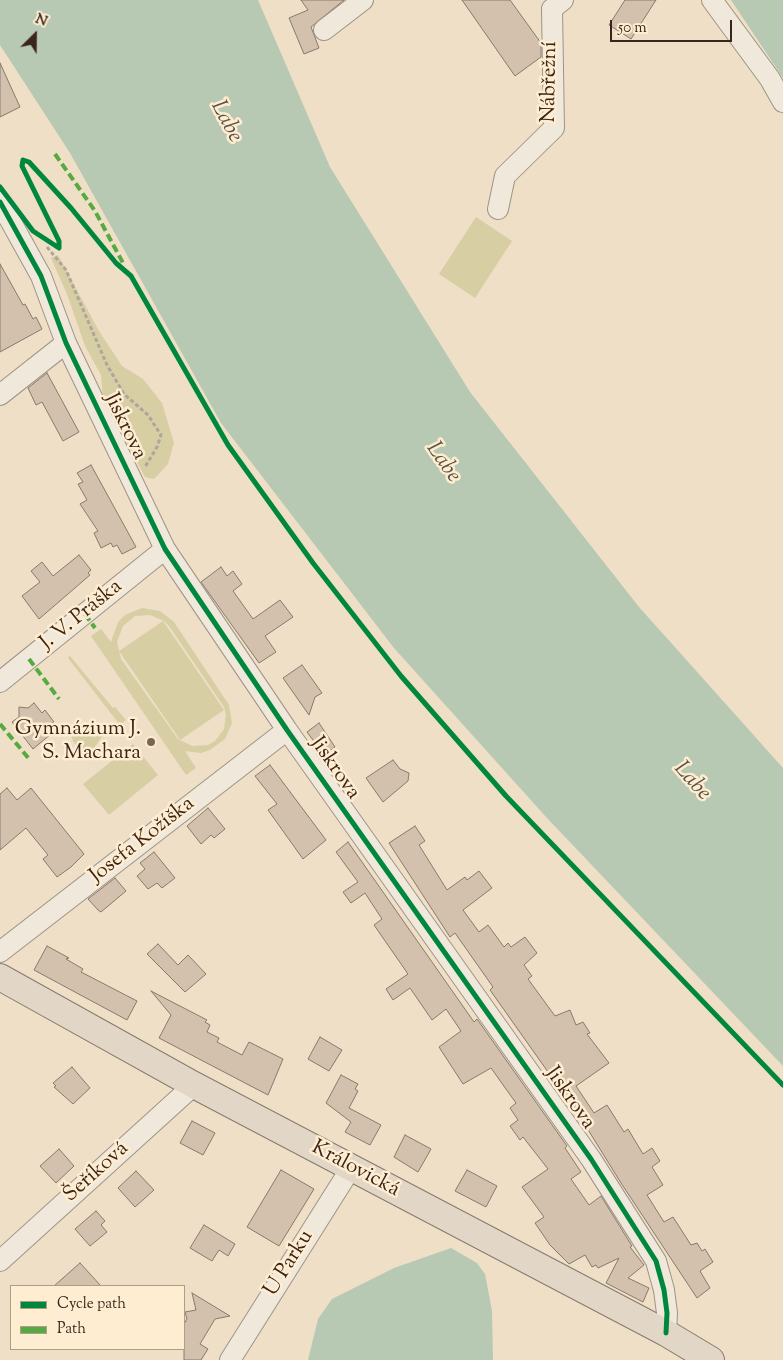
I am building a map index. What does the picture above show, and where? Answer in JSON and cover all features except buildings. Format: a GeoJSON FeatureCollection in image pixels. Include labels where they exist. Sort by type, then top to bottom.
{"type":"FeatureCollection","features":[{"type":"Feature","properties":{"kind":"main road","name":"Královická"},"geometry":{"type":"LineString","coordinates":[[0,977],[194,1085],[714,1359]]}},
{"type":"Feature","properties":{"kind":"street"},"geometry":{"type":"LineString","coordinates":[[324,30],[362,0]]}},
{"type":"Feature","properties":{"kind":"street","name":"Nábřežní"},"geometry":{"type":"LineString","coordinates":[[498,209],[505,176],[554,128],[552,9],[563,0]]}},
{"type":"Feature","properties":{"kind":"street"},"geometry":{"type":"LineString","coordinates":[[712,0],[770,79],[783,102]]}},
{"type":"Feature","properties":{"kind":"street","name":"Jiskrova"},"geometry":{"type":"LineString","coordinates":[[1,205],[41,276],[66,343],[165,549],[287,730],[591,1158],[656,1261],[664,1290],[667,1313],[666,1333]]}},
{"type":"Feature","properties":{"kind":"street"},"geometry":{"type":"LineString","coordinates":[[0,395],[66,343]]}},
{"type":"Feature","properties":{"kind":"street","name":"J. V. Práška"},"geometry":{"type":"LineString","coordinates":[[0,682],[165,549]]}},
{"type":"Feature","properties":{"kind":"street","name":"Josefa Kožíška"},"geometry":{"type":"LineString","coordinates":[[0,952],[287,730]]}},
{"type":"Feature","properties":{"kind":"street","name":"Šeříková"},"geometry":{"type":"LineString","coordinates":[[0,1261],[194,1085]]}},
{"type":"Feature","properties":{"kind":"street","name":"U Parku"},"geometry":{"type":"LineString","coordinates":[[230,1360],[351,1168]]}},
{"type":"Feature","properties":{"kind":"path"},"geometry":{"type":"LineString","coordinates":[[44,244],[66,270],[107,365],[124,394],[148,415],[161,435],[148,461]]}},
{"type":"Feature","properties":{"kind":"shaded area"},"geometry":{"type":"Polygon","coordinates":[[[476,217],[512,241],[475,298],[439,274],[476,217]]]}},
{"type":"Feature","properties":{"kind":"shaded area"},"geometry":{"type":"Polygon","coordinates":[[[58,255],[99,331],[122,366],[143,379],[162,403],[174,443],[168,464],[154,479],[145,477],[103,398],[101,375],[85,346],[67,294],[51,258],[58,255]]]}},
{"type":"Feature","properties":{"kind":"shaded area"},"geometry":{"type":"Polygon","coordinates":[[[142,608],[160,611],[174,622],[229,705],[232,723],[225,739],[210,750],[201,753],[185,751],[196,768],[186,775],[91,636],[101,629],[111,642],[118,622],[125,615],[142,608]],[[150,615],[135,616],[123,626],[117,642],[121,659],[178,739],[192,746],[208,745],[215,741],[224,729],[226,715],[224,707],[164,621],[150,615]]]}},
{"type":"Feature","properties":{"kind":"shaded area"},"geometry":{"type":"Polygon","coordinates":[[[163,621],[224,710],[180,740],[119,651],[163,621]]]}},
{"type":"Feature","properties":{"kind":"shaded area"},"geometry":{"type":"Polygon","coordinates":[[[70,656],[113,708],[115,707],[126,720],[120,725],[68,658],[70,656]]]}},
{"type":"Feature","properties":{"kind":"shaded area"},"geometry":{"type":"Polygon","coordinates":[[[110,723],[113,727],[107,730],[86,759],[71,737],[105,728],[110,723]]]}},
{"type":"Feature","properties":{"kind":"shaded area"},"geometry":{"type":"Polygon","coordinates":[[[133,744],[158,775],[109,815],[83,784],[133,744]]]}},
{"type":"Feature","properties":{"kind":"water","name":"Labe"},"geometry":{"type":"Polygon","coordinates":[[[0,0],[258,0],[330,167],[470,392],[639,607],[783,768],[783,1066],[547,818],[394,648],[221,423],[70,153],[0,45],[0,0]]]}},
{"type":"Feature","properties":{"kind":"water"},"geometry":{"type":"Polygon","coordinates":[[[731,0],[783,0],[783,78],[731,0]]]}},
{"type":"Feature","properties":{"kind":"water"},"geometry":{"type":"Polygon","coordinates":[[[451,1248],[477,1263],[485,1274],[492,1311],[493,1360],[308,1360],[318,1319],[332,1299],[394,1268],[451,1248]]]}},
{"type":"Feature","properties":{"kind":"marked path"},"geometry":{"type":"LineString","coordinates":[[55,154],[95,211],[123,263]]}},
{"type":"Feature","properties":{"kind":"marked path"},"geometry":{"type":"LineString","coordinates":[[85,614],[95,628]]}},
{"type":"Feature","properties":{"kind":"marked path"},"geometry":{"type":"LineString","coordinates":[[29,659],[59,699]]}},
{"type":"Feature","properties":{"kind":"marked path"},"geometry":{"type":"LineString","coordinates":[[0,724],[30,760]]}},
{"type":"Feature","properties":{"kind":"cycle path"},"geometry":{"type":"LineString","coordinates":[[0,187],[33,231],[59,248],[59,241],[22,166],[23,160],[29,162],[71,208],[116,263],[131,276],[228,445],[313,563],[401,676],[506,796],[783,1085]]}},
{"type":"Feature","properties":{"kind":"cycle path"},"geometry":{"type":"LineString","coordinates":[[0,202],[41,276],[66,343],[165,549],[287,730],[591,1159],[656,1261],[664,1290],[667,1313],[666,1333]]}},
{"type":"Feature","properties":{"kind":"place","name":"Gymnázium J. S. Machara"},"geometry":{"type":"Point","coordinates":[151,742]}}]}
